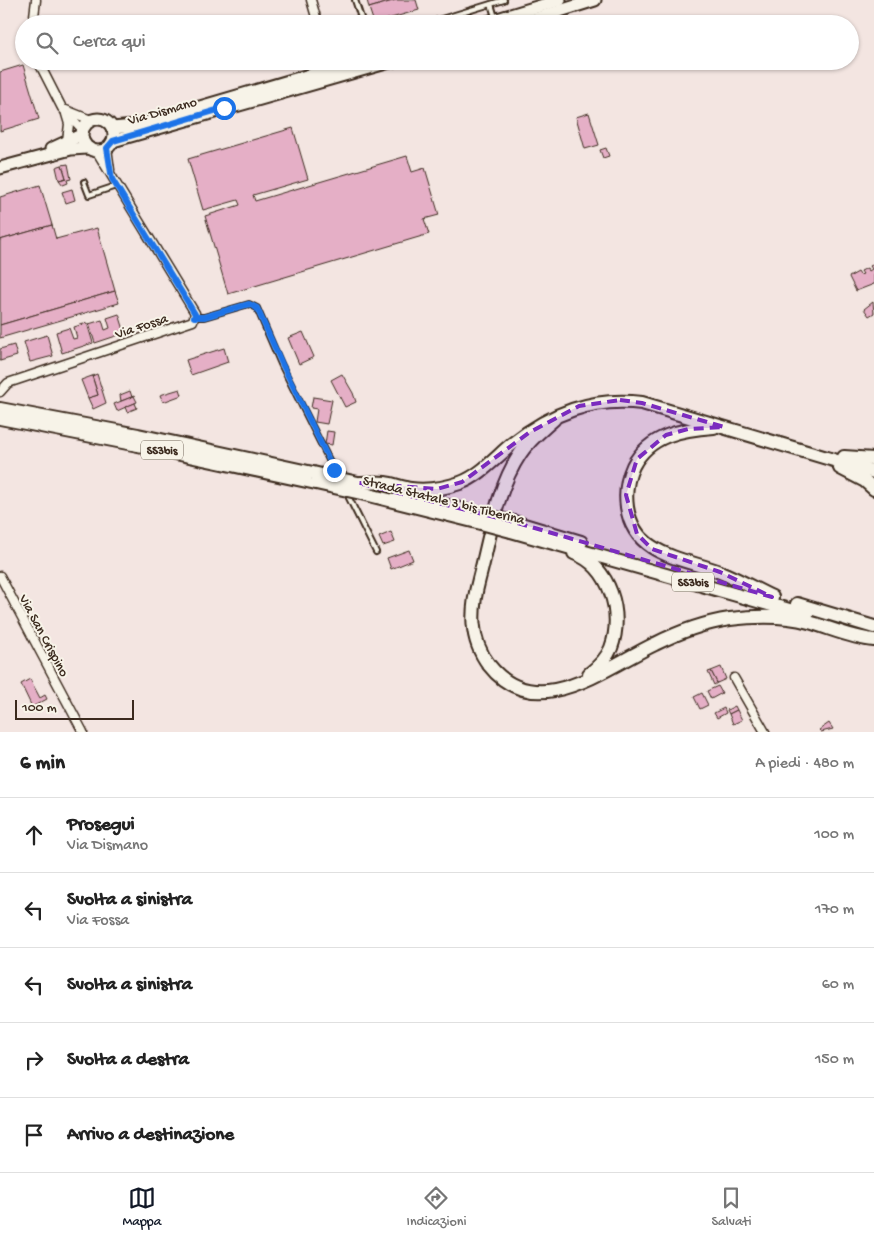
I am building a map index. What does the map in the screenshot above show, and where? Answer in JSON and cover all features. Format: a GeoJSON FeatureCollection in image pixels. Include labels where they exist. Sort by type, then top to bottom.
{"type":"FeatureCollection","features":[{"type":"Feature","properties":{"kind":"highway"},"geometry":{"type":"LineString","coordinates":[[360,488],[385,483],[412,489],[437,489],[462,482],[488,466],[512,444],[554,418],[579,406],[620,400],[642,403],[874,472]]}},
{"type":"Feature","properties":{"kind":"highway","name":"Strada Statale 3 bis Tiberina"},"geometry":{"type":"LineString","coordinates":[[4,414],[138,444],[360,488],[772,597],[874,627]]}},
{"type":"Feature","properties":{"kind":"highway"},"geometry":{"type":"LineString","coordinates":[[554,418],[534,437],[511,468],[502,489],[474,596],[472,619],[475,638],[482,656],[494,672],[512,684],[531,690],[555,691],[578,684],[683,631],[730,619],[782,618],[806,621],[874,640]]}},
{"type":"Feature","properties":{"kind":"highway"},"geometry":{"type":"LineString","coordinates":[[724,427],[688,428],[666,435],[648,447],[637,459],[629,474],[626,495],[628,516],[637,534],[652,549],[680,561],[720,572],[772,597]]}},
{"type":"Feature","properties":{"kind":"highway"},"geometry":{"type":"LineString","coordinates":[[809,452],[874,459]]}},
{"type":"Feature","properties":{"kind":"highway"},"geometry":{"type":"LineString","coordinates":[[809,452],[865,481],[874,489]]}},
{"type":"Feature","properties":{"kind":"highway","name":"Strada Statale 3 bis Tiberina"},"geometry":{"type":"LineString","coordinates":[[512,527],[874,636]]}},
{"type":"Feature","properties":{"kind":"highway"},"geometry":{"type":"LineString","coordinates":[[512,527],[579,555],[598,570],[609,587],[615,607],[616,628],[611,648],[599,666],[578,684]]}},
{"type":"Feature","properties":{"kind":"main road"},"geometry":{"type":"LineString","coordinates":[[515,15],[560,0]]}},
{"type":"Feature","properties":{"kind":"main road"},"geometry":{"type":"LineString","coordinates":[[547,15],[595,0]]}},
{"type":"Feature","properties":{"kind":"main road","name":"Via Dismano"},"geometry":{"type":"LineString","coordinates":[[112,128],[135,126],[312,70]]}},
{"type":"Feature","properties":{"kind":"main road","name":"Via Dismano"},"geometry":{"type":"LineString","coordinates":[[0,168],[71,149],[101,147],[362,70]]}},
{"type":"Feature","properties":{"kind":"main road"},"geometry":{"type":"LineString","coordinates":[[91,120],[106,121],[112,128],[101,147],[82,132],[91,120]]}},
{"type":"Feature","properties":{"kind":"main road","name":"Via Dismano"},"geometry":{"type":"LineString","coordinates":[[30,159],[82,132]]}},
{"type":"Feature","properties":{"kind":"street"},"geometry":{"type":"LineString","coordinates":[[34,15],[36,0]]}},
{"type":"Feature","properties":{"kind":"street"},"geometry":{"type":"LineString","coordinates":[[311,0],[315,15]]}},
{"type":"Feature","properties":{"kind":"street"},"geometry":{"type":"LineString","coordinates":[[43,70],[64,110],[69,124],[67,141]]}},
{"type":"Feature","properties":{"kind":"street"},"geometry":{"type":"LineString","coordinates":[[64,110],[91,120]]}},
{"type":"Feature","properties":{"kind":"street"},"geometry":{"type":"LineString","coordinates":[[64,110],[82,132]]}},
{"type":"Feature","properties":{"kind":"street"},"geometry":{"type":"LineString","coordinates":[[101,147],[114,182],[195,314],[194,317]]}},
{"type":"Feature","properties":{"kind":"street","name":"Via Fossa"},"geometry":{"type":"LineString","coordinates":[[0,392],[8,383],[193,321],[194,317]]}},
{"type":"Feature","properties":{"kind":"street","name":"Via San Crispino"},"geometry":{"type":"LineString","coordinates":[[0,576],[83,732]]}},
{"type":"Feature","properties":{"kind":"street"},"geometry":{"type":"LineString","coordinates":[[734,678],[765,732]]}},
{"type":"Feature","properties":{"kind":"lane"},"geometry":{"type":"LineString","coordinates":[[355,0],[360,15]]}},
{"type":"Feature","properties":{"kind":"lane"},"geometry":{"type":"LineString","coordinates":[[455,15],[504,0]]}},
{"type":"Feature","properties":{"kind":"lane"},"geometry":{"type":"LineString","coordinates":[[491,4],[495,15]]}},
{"type":"Feature","properties":{"kind":"lane"},"geometry":{"type":"LineString","coordinates":[[84,182],[89,195],[114,182]]}},
{"type":"Feature","properties":{"kind":"lane"},"geometry":{"type":"LineString","coordinates":[[194,317],[204,317],[249,304],[257,308],[334,470]]}},
{"type":"Feature","properties":{"kind":"lane"},"geometry":{"type":"LineString","coordinates":[[348,496],[376,552]]}},
{"type":"Feature","properties":{"kind":"highlighted area"},"geometry":{"type":"Polygon","coordinates":[[[620,400],[642,403],[724,427],[688,429],[666,435],[637,459],[626,495],[637,534],[652,549],[720,572],[772,597],[514,522],[358,483],[437,489],[462,482],[530,432],[579,406],[620,400]]]}},
{"type":"Feature","properties":{"kind":"building"},"geometry":{"type":"Polygon","coordinates":[[[367,0],[396,0],[369,8],[367,0]]]}},
{"type":"Feature","properties":{"kind":"building"},"geometry":{"type":"Polygon","coordinates":[[[396,0],[416,0],[419,10],[402,15],[371,15],[369,8],[396,0]]]}},
{"type":"Feature","properties":{"kind":"building"},"geometry":{"type":"Polygon","coordinates":[[[15,67],[15,70],[24,70],[39,119],[0,131],[0,72],[15,67]]]}},
{"type":"Feature","properties":{"kind":"building"},"geometry":{"type":"Polygon","coordinates":[[[589,113],[599,145],[585,149],[576,117],[589,113]]]}},
{"type":"Feature","properties":{"kind":"building"},"geometry":{"type":"Polygon","coordinates":[[[293,128],[308,179],[253,195],[255,201],[407,156],[412,172],[425,168],[439,215],[424,219],[429,234],[228,294],[205,216],[240,205],[238,200],[203,210],[188,159],[293,128]]]}},
{"type":"Feature","properties":{"kind":"building"},"geometry":{"type":"Polygon","coordinates":[[[606,148],[609,156],[603,158],[600,150],[606,148]]]}},
{"type":"Feature","properties":{"kind":"building"},"geometry":{"type":"Polygon","coordinates":[[[68,164],[71,179],[67,180],[68,183],[63,185],[59,180],[66,178],[62,165],[68,164]]]}},
{"type":"Feature","properties":{"kind":"building"},"geometry":{"type":"Polygon","coordinates":[[[62,165],[66,178],[59,180],[56,167],[62,165]]]}},
{"type":"Feature","properties":{"kind":"building"},"geometry":{"type":"Polygon","coordinates":[[[40,185],[52,225],[0,240],[0,197],[40,185]]]}},
{"type":"Feature","properties":{"kind":"building"},"geometry":{"type":"Polygon","coordinates":[[[72,189],[75,200],[66,203],[62,192],[72,189]]]}},
{"type":"Feature","properties":{"kind":"building"},"geometry":{"type":"Polygon","coordinates":[[[52,225],[56,239],[97,228],[115,291],[0,325],[0,240],[52,225]]]}},
{"type":"Feature","properties":{"kind":"building"},"geometry":{"type":"Polygon","coordinates":[[[874,264],[874,284],[856,291],[849,277],[858,272],[860,275],[863,274],[861,271],[867,268],[869,271],[872,269],[870,266],[874,264]]]}},
{"type":"Feature","properties":{"kind":"building"},"geometry":{"type":"Polygon","coordinates":[[[115,291],[119,303],[0,338],[0,325],[115,291]]]}},
{"type":"Feature","properties":{"kind":"building"},"geometry":{"type":"Polygon","coordinates":[[[873,302],[874,313],[869,316],[864,309],[873,302]]]}},
{"type":"Feature","properties":{"kind":"building"},"geometry":{"type":"Polygon","coordinates":[[[119,314],[125,333],[95,343],[89,324],[102,320],[105,330],[110,328],[107,318],[119,314]]]}},
{"type":"Feature","properties":{"kind":"building"},"geometry":{"type":"Polygon","coordinates":[[[87,323],[93,343],[62,353],[56,332],[69,328],[73,339],[77,338],[74,327],[87,323]]]}},
{"type":"Feature","properties":{"kind":"building"},"geometry":{"type":"Polygon","coordinates":[[[303,332],[314,357],[299,364],[288,338],[303,332]]]}},
{"type":"Feature","properties":{"kind":"building"},"geometry":{"type":"Polygon","coordinates":[[[47,335],[53,356],[30,362],[24,342],[47,335]]]}},
{"type":"Feature","properties":{"kind":"building"},"geometry":{"type":"Polygon","coordinates":[[[14,345],[17,356],[0,361],[0,349],[14,345]]]}},
{"type":"Feature","properties":{"kind":"building"},"geometry":{"type":"Polygon","coordinates":[[[224,348],[228,362],[191,375],[186,360],[224,348]]]}},
{"type":"Feature","properties":{"kind":"building"},"geometry":{"type":"Polygon","coordinates":[[[97,374],[106,403],[93,409],[88,398],[98,395],[92,376],[97,374]]]}},
{"type":"Feature","properties":{"kind":"building"},"geometry":{"type":"Polygon","coordinates":[[[342,374],[356,402],[345,407],[331,380],[342,374]]]}},
{"type":"Feature","properties":{"kind":"building"},"geometry":{"type":"Polygon","coordinates":[[[92,376],[98,395],[88,398],[81,380],[92,376]]]}},
{"type":"Feature","properties":{"kind":"building"},"geometry":{"type":"Polygon","coordinates":[[[180,389],[182,395],[163,402],[160,395],[180,389]]]}},
{"type":"Feature","properties":{"kind":"building"},"geometry":{"type":"Polygon","coordinates":[[[130,391],[132,397],[121,401],[120,395],[130,391]]]}},
{"type":"Feature","properties":{"kind":"building"},"geometry":{"type":"Polygon","coordinates":[[[134,396],[137,402],[117,411],[114,404],[134,396]]]}},
{"type":"Feature","properties":{"kind":"building"},"geometry":{"type":"Polygon","coordinates":[[[313,397],[332,400],[327,424],[315,422],[317,409],[311,408],[313,397]]]}},
{"type":"Feature","properties":{"kind":"building"},"geometry":{"type":"Polygon","coordinates":[[[135,403],[137,408],[127,412],[125,407],[135,403]]]}},
{"type":"Feature","properties":{"kind":"building"},"geometry":{"type":"Polygon","coordinates":[[[327,431],[334,432],[332,445],[325,444],[327,431]]]}},
{"type":"Feature","properties":{"kind":"building"},"geometry":{"type":"Polygon","coordinates":[[[391,532],[395,542],[383,546],[379,537],[391,532]]]}},
{"type":"Feature","properties":{"kind":"building"},"geometry":{"type":"Polygon","coordinates":[[[409,550],[413,560],[391,569],[387,558],[409,550]]]}},
{"type":"Feature","properties":{"kind":"building"},"geometry":{"type":"Polygon","coordinates":[[[721,667],[726,679],[717,683],[711,671],[721,667]]]}},
{"type":"Feature","properties":{"kind":"building"},"geometry":{"type":"Polygon","coordinates":[[[711,671],[717,683],[714,685],[708,672],[711,671]]]}},
{"type":"Feature","properties":{"kind":"building"},"geometry":{"type":"Polygon","coordinates":[[[30,679],[40,698],[45,695],[47,699],[32,707],[21,684],[30,679]]]}},
{"type":"Feature","properties":{"kind":"building"},"geometry":{"type":"Polygon","coordinates":[[[718,686],[722,693],[711,699],[707,691],[718,686]]]}},
{"type":"Feature","properties":{"kind":"building"},"geometry":{"type":"Polygon","coordinates":[[[702,693],[708,705],[700,709],[694,697],[702,693]]]}},
{"type":"Feature","properties":{"kind":"building"},"geometry":{"type":"Polygon","coordinates":[[[735,706],[737,710],[729,714],[727,710],[735,706]]]}},
{"type":"Feature","properties":{"kind":"building"},"geometry":{"type":"Polygon","coordinates":[[[724,708],[726,713],[717,718],[714,713],[724,708]]]}},
{"type":"Feature","properties":{"kind":"building"},"geometry":{"type":"Polygon","coordinates":[[[737,710],[742,720],[733,724],[729,714],[737,710]]]}},
{"type":"Feature","properties":{"kind":"building"},"geometry":{"type":"Polygon","coordinates":[[[829,723],[833,729],[821,732],[819,730],[829,723]]]}},
{"type":"Feature","properties":{"kind":"route"},"geometry":{"type":"LineString","coordinates":[[224,108],[113,141],[107,148],[112,179],[195,314],[194,317],[204,317],[249,304],[257,308],[334,470]]}}]}
